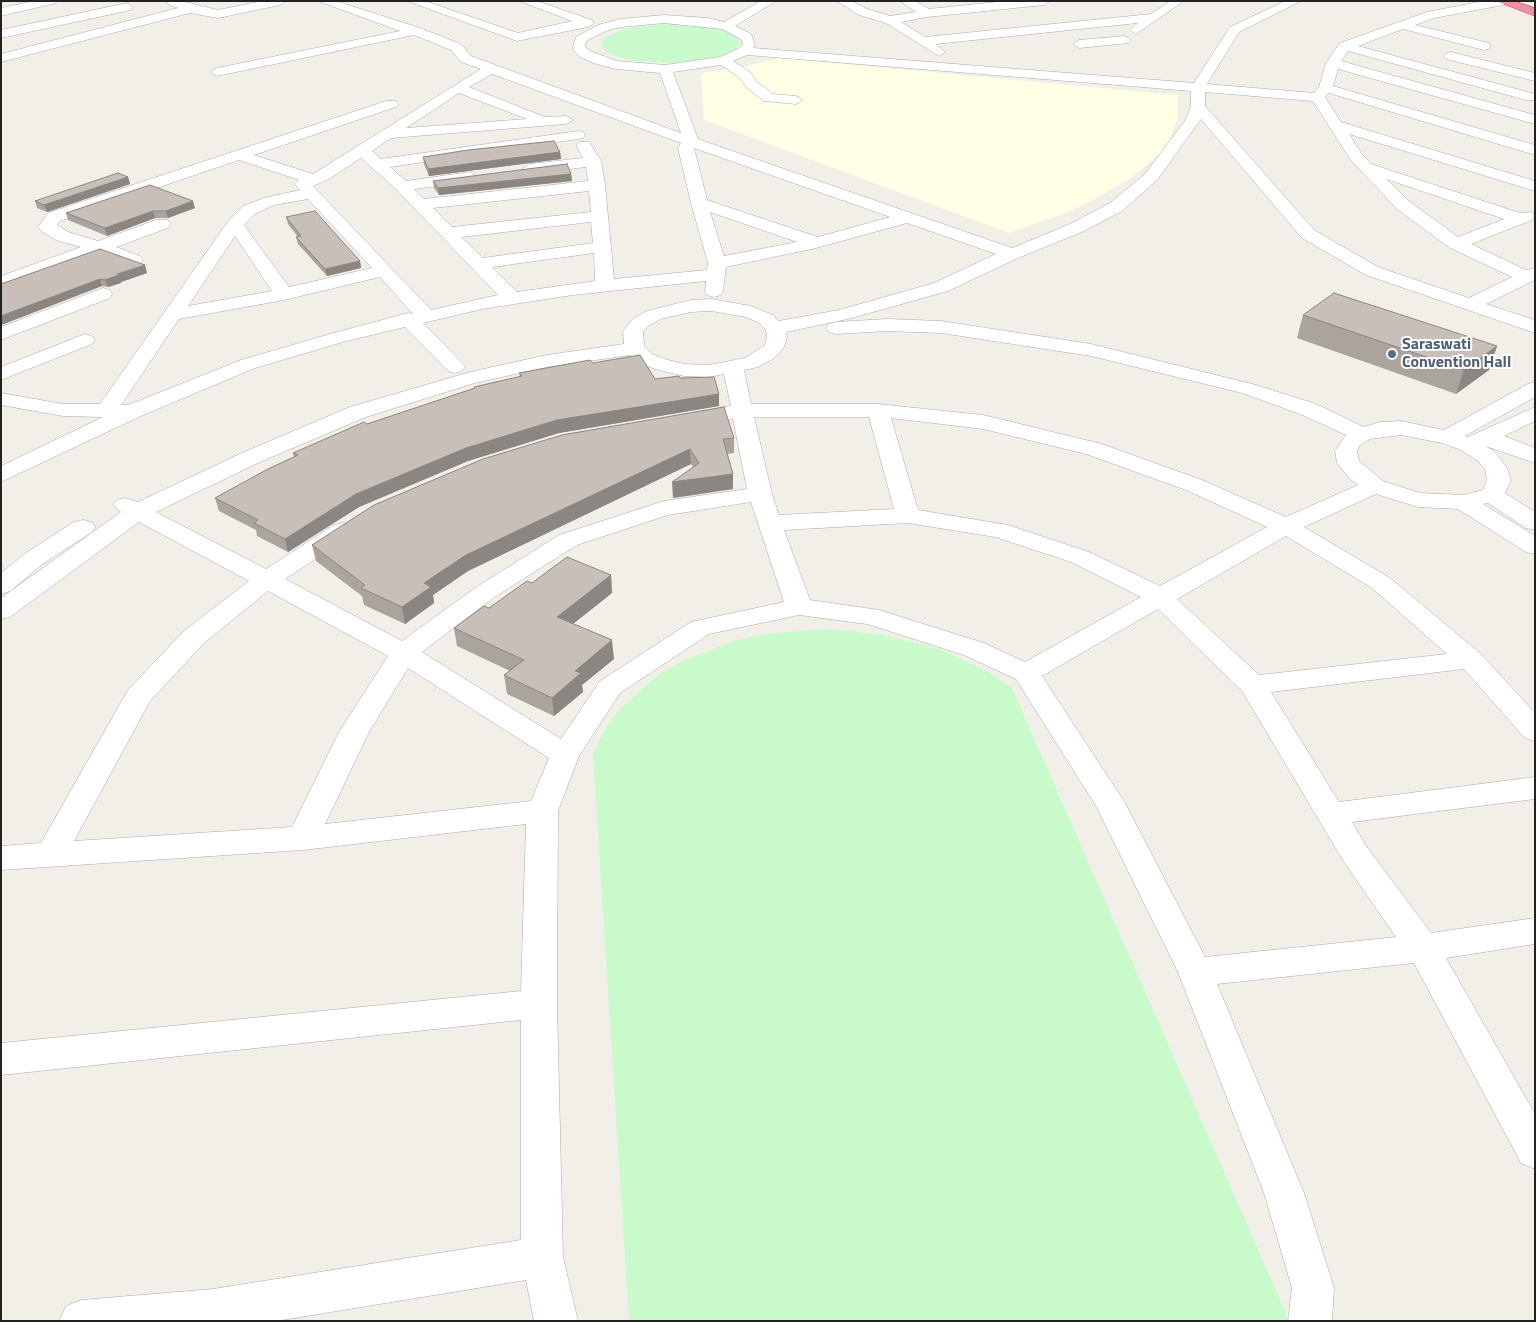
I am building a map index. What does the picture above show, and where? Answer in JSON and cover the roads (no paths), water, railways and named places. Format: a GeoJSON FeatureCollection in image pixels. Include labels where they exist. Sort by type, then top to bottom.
{"type":"FeatureCollection","features":[{"type":"Feature","properties":{"kind":"highway"},"geometry":{"type":"LineString","coordinates":[[1502,1],[1535,12]]}},
{"type":"Feature","properties":{"kind":"highway"},"geometry":{"type":"LineString","coordinates":[[1525,1],[1535,4]]}},
{"type":"Feature","properties":{"kind":"street"},"geometry":{"type":"LineString","coordinates":[[1,12],[52,1]]}},
{"type":"Feature","properties":{"kind":"street"},"geometry":{"type":"LineString","coordinates":[[170,1],[190,9],[218,14],[280,1]]}},
{"type":"Feature","properties":{"kind":"street"},"geometry":{"type":"LineString","coordinates":[[324,1],[418,30],[456,47],[466,59],[595,108],[691,140],[1012,254]]}},
{"type":"Feature","properties":{"kind":"street"},"geometry":{"type":"LineString","coordinates":[[413,1],[517,37],[543,33],[584,22]]}},
{"type":"Feature","properties":{"kind":"street"},"geometry":{"type":"LineString","coordinates":[[525,1],[602,28]]}},
{"type":"Feature","properties":{"kind":"street"},"geometry":{"type":"LineString","coordinates":[[726,26],[770,1]]}},
{"type":"Feature","properties":{"kind":"street"},"geometry":{"type":"LineString","coordinates":[[843,1],[863,12],[890,20],[925,41],[944,55],[957,70]]}},
{"type":"Feature","properties":{"kind":"street"},"geometry":{"type":"LineString","coordinates":[[906,1],[967,36]]}},
{"type":"Feature","properties":{"kind":"street"},"geometry":{"type":"LineString","coordinates":[[890,20],[928,13],[1009,3],[1043,1]]}},
{"type":"Feature","properties":{"kind":"street"},"geometry":{"type":"LineString","coordinates":[[1099,80],[1107,59],[1124,40],[1150,18],[1177,1]]}},
{"type":"Feature","properties":{"kind":"street"},"geometry":{"type":"LineString","coordinates":[[1502,1],[1432,15],[1370,35],[1344,46],[1333,63],[1322,93],[1335,125],[1356,156],[1403,205],[1456,244],[1530,275]]}},
{"type":"Feature","properties":{"kind":"street"},"geometry":{"type":"LineString","coordinates":[[634,340],[645,358],[662,365],[684,370],[708,371],[733,368],[758,359],[773,333],[941,287],[1012,254],[1076,228],[1116,207],[1151,177],[1192,122],[1198,107],[1198,87],[1234,30],[1292,2]]}},
{"type":"Feature","properties":{"kind":"street"},"geometry":{"type":"LineString","coordinates":[[1,34],[143,3]]}},
{"type":"Feature","properties":{"kind":"street"},"geometry":{"type":"LineString","coordinates":[[383,19],[463,3]]}},
{"type":"Feature","properties":{"kind":"street"},"geometry":{"type":"LineString","coordinates":[[1,58],[190,9]]}},
{"type":"Feature","properties":{"kind":"street"},"geometry":{"type":"LineString","coordinates":[[925,41],[1150,18]]}},
{"type":"Feature","properties":{"kind":"street"},"geometry":{"type":"LineString","coordinates":[[745,51],[749,44],[747,37],[726,26],[694,20],[664,19],[620,23],[602,28],[580,40],[579,47],[585,54],[616,65],[665,69],[722,61],[745,51],[957,70],[1198,87],[1322,93],[1535,150]]}},
{"type":"Feature","properties":{"kind":"street"},"geometry":{"type":"LineString","coordinates":[[1402,25],[1501,52],[1479,63]]}},
{"type":"Feature","properties":{"kind":"street"},"geometry":{"type":"LineString","coordinates":[[217,72],[418,30]]}},
{"type":"Feature","properties":{"kind":"street"},"geometry":{"type":"LineString","coordinates":[[1370,35],[1397,42]]}},
{"type":"Feature","properties":{"kind":"street"},"geometry":{"type":"LineString","coordinates":[[1068,45],[1124,40]]}},
{"type":"Feature","properties":{"kind":"street"},"geometry":{"type":"LineString","coordinates":[[1333,63],[1532,122],[1533,91],[1344,46]]}},
{"type":"Feature","properties":{"kind":"street"},"geometry":{"type":"LineString","coordinates":[[1434,51],[1535,77]]}},
{"type":"Feature","properties":{"kind":"street"},"geometry":{"type":"LineString","coordinates":[[892,63],[944,55],[964,56]]}},
{"type":"Feature","properties":{"kind":"street"},"geometry":{"type":"LineString","coordinates":[[722,61],[745,75],[752,85],[769,98],[796,100]]}},
{"type":"Feature","properties":{"kind":"street"},"geometry":{"type":"LineString","coordinates":[[106,411],[235,224],[249,210],[313,186],[388,134],[458,88],[491,69]]}},
{"type":"Feature","properties":{"kind":"street"},"geometry":{"type":"LineString","coordinates":[[665,69],[691,140]]}},
{"type":"Feature","properties":{"kind":"street"},"geometry":{"type":"LineString","coordinates":[[458,88],[547,122]]}},
{"type":"Feature","properties":{"kind":"street"},"geometry":{"type":"LineString","coordinates":[[134,260],[62,236],[48,227],[54,217],[242,156],[391,104]]}},
{"type":"Feature","properties":{"kind":"street"},"geometry":{"type":"LineString","coordinates":[[1198,107],[1308,234],[1372,271],[1535,327]]}},
{"type":"Feature","properties":{"kind":"street"},"geometry":{"type":"LineString","coordinates":[[595,108],[582,114],[579,119],[578,135],[593,161],[597,185],[605,286]]}},
{"type":"Feature","properties":{"kind":"street"},"geometry":{"type":"LineString","coordinates":[[388,134],[579,119]]}},
{"type":"Feature","properties":{"kind":"street"},"geometry":{"type":"LineString","coordinates":[[1335,125],[1535,186]]}},
{"type":"Feature","properties":{"kind":"street"},"geometry":{"type":"LineString","coordinates":[[377,164],[578,135]]}},
{"type":"Feature","properties":{"kind":"street"},"geometry":{"type":"LineString","coordinates":[[691,140],[686,148],[717,269],[711,305]]}},
{"type":"Feature","properties":{"kind":"street"},"geometry":{"type":"LineString","coordinates":[[363,151],[402,186],[512,298]]}},
{"type":"Feature","properties":{"kind":"street"},"geometry":{"type":"LineString","coordinates":[[242,156],[313,186],[384,272],[455,367]]}},
{"type":"Feature","properties":{"kind":"street"},"geometry":{"type":"LineString","coordinates":[[516,171],[593,161]]}},
{"type":"Feature","properties":{"kind":"street"},"geometry":{"type":"LineString","coordinates":[[1366,167],[1527,215]]}},
{"type":"Feature","properties":{"kind":"street"},"geometry":{"type":"LineString","coordinates":[[402,186],[488,175]]}},
{"type":"Feature","properties":{"kind":"street"},"geometry":{"type":"LineString","coordinates":[[419,205],[597,185]]}},
{"type":"Feature","properties":{"kind":"street"},"geometry":{"type":"LineString","coordinates":[[699,203],[816,243]]}},
{"type":"Feature","properties":{"kind":"street"},"geometry":{"type":"LineString","coordinates":[[1456,244],[1527,215]]}},
{"type":"Feature","properties":{"kind":"street"},"geometry":{"type":"LineString","coordinates":[[447,233],[599,216]]}},
{"type":"Feature","properties":{"kind":"street"},"geometry":{"type":"LineString","coordinates":[[1,475],[133,411],[248,364],[337,338],[416,317],[512,298],[717,269],[909,217]]}},
{"type":"Feature","properties":{"kind":"street"},"geometry":{"type":"LineString","coordinates":[[1,282],[102,248],[162,224]]}},
{"type":"Feature","properties":{"kind":"street"},"geometry":{"type":"LineString","coordinates":[[235,224],[284,294]]}},
{"type":"Feature","properties":{"kind":"street"},"geometry":{"type":"LineString","coordinates":[[478,264],[602,246]]}},
{"type":"Feature","properties":{"kind":"street"},"geometry":{"type":"LineString","coordinates":[[172,315],[284,294],[384,272]]}},
{"type":"Feature","properties":{"kind":"street"},"geometry":{"type":"LineString","coordinates":[[1469,305],[1530,275]]}},
{"type":"Feature","properties":{"kind":"street"},"geometry":{"type":"LineString","coordinates":[[1,334],[103,294]]}},
{"type":"Feature","properties":{"kind":"street"},"geometry":{"type":"LineString","coordinates":[[634,340],[641,322],[654,315],[681,307],[711,305],[742,310],[773,333],[830,337],[891,337],[1010,352],[1171,384],[1356,438]]}},
{"type":"Feature","properties":{"kind":"street"},"geometry":{"type":"LineString","coordinates":[[1,374],[85,340]]}},
{"type":"Feature","properties":{"kind":"street"},"geometry":{"type":"LineString","coordinates":[[1,586],[36,558],[240,446],[348,402],[455,367],[634,340]]}},
{"type":"Feature","properties":{"kind":"street"},"geometry":{"type":"LineString","coordinates":[[1,611],[60,566],[129,507],[358,412],[470,378],[634,340]]}},
{"type":"Feature","properties":{"kind":"street"},"geometry":{"type":"LineString","coordinates":[[733,368],[760,494],[799,607]]}},
{"type":"Feature","properties":{"kind":"street"},"geometry":{"type":"LineString","coordinates":[[1447,437],[1535,388]]}},
{"type":"Feature","properties":{"kind":"street"},"geometry":{"type":"LineString","coordinates":[[1,399],[63,410],[133,411]]}},
{"type":"Feature","properties":{"kind":"street"},"geometry":{"type":"LineString","coordinates":[[878,410],[908,516]]}},
{"type":"Feature","properties":{"kind":"street"},"geometry":{"type":"LineString","coordinates":[[663,425],[741,411],[878,410],[983,422],[1094,449],[1194,485],[1286,526],[1381,583],[1471,660],[1535,731]]}},
{"type":"Feature","properties":{"kind":"street"},"geometry":{"type":"LineString","coordinates":[[1477,441],[1535,413]]}},
{"type":"Feature","properties":{"kind":"street"},"geometry":{"type":"LineString","coordinates":[[1535,456],[1477,441],[1401,428],[1380,429],[1356,438],[1346,451],[1348,462],[1358,474],[1375,486],[1418,500],[1463,502],[1492,495],[1535,523]]}},
{"type":"Feature","properties":{"kind":"street"},"geometry":{"type":"LineString","coordinates":[[1477,441],[1496,468],[1499,480],[1492,495]]}},
{"type":"Feature","properties":{"kind":"street"},"geometry":{"type":"LineString","coordinates":[[1026,672],[1286,526],[1375,486]]}},
{"type":"Feature","properties":{"kind":"street"},"geometry":{"type":"LineString","coordinates":[[304,838],[354,732],[404,654],[484,592],[568,540],[664,508],[760,494]]}},
{"type":"Feature","properties":{"kind":"street"},"geometry":{"type":"LineString","coordinates":[[1463,502],[1535,547]]}},
{"type":"Feature","properties":{"kind":"street"},"geometry":{"type":"LineString","coordinates":[[129,507],[404,654],[565,755]]}},
{"type":"Feature","properties":{"kind":"street"},"geometry":{"type":"LineString","coordinates":[[770,522],[908,516],[999,530],[1080,557],[1159,596],[1253,684],[1355,854],[1423,948],[1535,1151]]}},
{"type":"Feature","properties":{"kind":"street"},"geometry":{"type":"LineString","coordinates":[[51,855],[138,696],[194,637],[265,581],[360,519]]}},
{"type":"Feature","properties":{"kind":"street"},"geometry":{"type":"LineString","coordinates":[[556,1321],[542,1257],[539,1004],[542,811],[565,755],[610,687],[700,628],[799,607],[870,616],[974,648],[1026,672],[1110,803],[1196,972],[1284,1193],[1313,1288],[1310,1321]]}},
{"type":"Feature","properties":{"kind":"street"},"geometry":{"type":"LineString","coordinates":[[1253,684],[1471,660]]}},
{"type":"Feature","properties":{"kind":"street"},"geometry":{"type":"LineString","coordinates":[[1331,814],[1535,788]]}},
{"type":"Feature","properties":{"kind":"street"},"geometry":{"type":"LineString","coordinates":[[1,858],[304,838],[542,811]]}},
{"type":"Feature","properties":{"kind":"street"},"geometry":{"type":"LineString","coordinates":[[1196,972],[1423,948],[1535,931]]}},
{"type":"Feature","properties":{"kind":"street"},"geometry":{"type":"LineString","coordinates":[[1,1059],[539,1004]]}},
{"type":"Feature","properties":{"kind":"street"},"geometry":{"type":"LineString","coordinates":[[81,1321],[212,1315],[542,1257]]}},
{"type":"Feature","properties":{"kind":"place","name":"Saraswati Convention Hall"},"geometry":{"type":"Point","coordinates":[1392,354]}}]}
